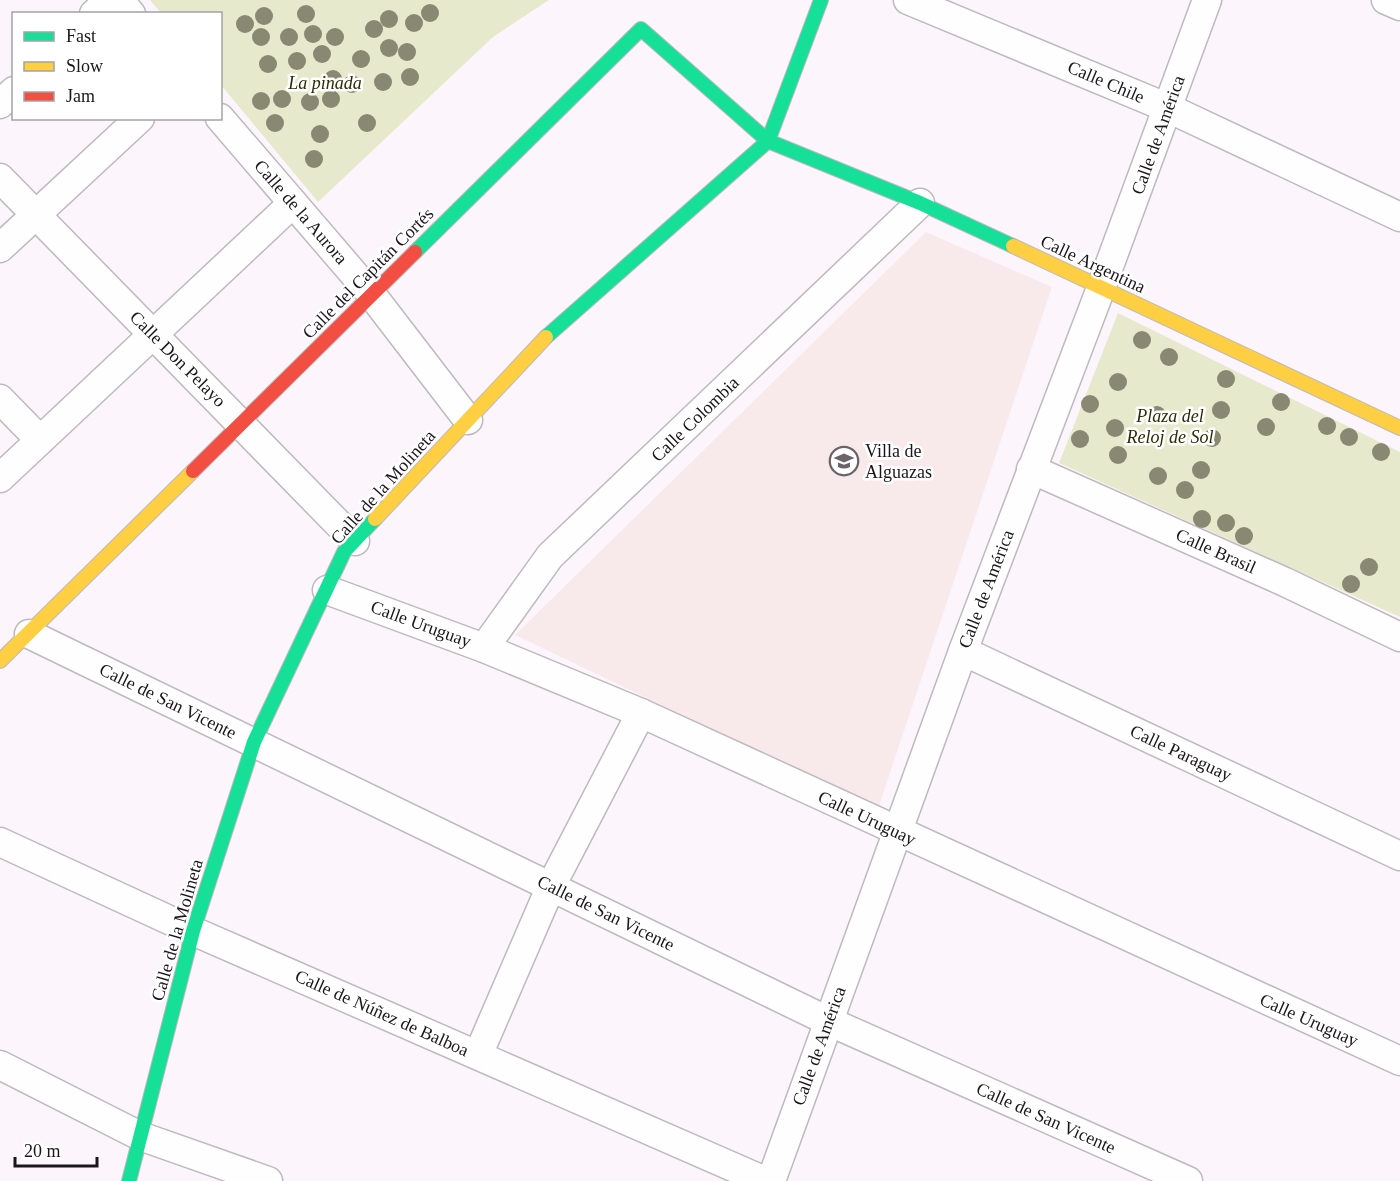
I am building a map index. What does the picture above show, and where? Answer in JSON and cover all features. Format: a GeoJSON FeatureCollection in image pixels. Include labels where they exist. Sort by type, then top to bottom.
{"type":"FeatureCollection","features":[{"type":"Feature","properties":{"kind":"street"},"geometry":{"type":"LineString","coordinates":[[96,12],[109,0]]}},
{"type":"Feature","properties":{"kind":"street"},"geometry":{"type":"LineString","coordinates":[[119,0],[128,12]]}},
{"type":"Feature","properties":{"kind":"street","name":"Calle de la Molineta"},"geometry":{"type":"LineString","coordinates":[[129,1181],[193,930],[254,742],[344,552],[550,333],[768,141],[821,0]]}},
{"type":"Feature","properties":{"kind":"street","name":"Calle Chile"},"geometry":{"type":"LineString","coordinates":[[908,0],[1168,108],[1400,217]]}},
{"type":"Feature","properties":{"kind":"street","name":"Calle de América"},"geometry":{"type":"LineString","coordinates":[[771,1181],[963,651],[1101,288],[1207,0]]}},
{"type":"Feature","properties":{"kind":"street"},"geometry":{"type":"LineString","coordinates":[[1386,0],[1400,6]]}},
{"type":"Feature","properties":{"kind":"street","name":"Calle del Capitán Cortés"},"geometry":{"type":"LineString","coordinates":[[0,661],[641,29],[768,141]]}},
{"type":"Feature","properties":{"kind":"street"},"geometry":{"type":"LineString","coordinates":[[0,104],[12,93]]}},
{"type":"Feature","properties":{"kind":"street"},"geometry":{"type":"LineString","coordinates":[[0,248],[138,120]]}},
{"type":"Feature","properties":{"kind":"street","name":"Calle de la Aurora"},"geometry":{"type":"LineString","coordinates":[[222,120],[372,295],[468,420]]}},
{"type":"Feature","properties":{"kind":"street","name":"Calle Argentina"},"geometry":{"type":"LineString","coordinates":[[768,141],[920,203],[1400,428]]}},
{"type":"Feature","properties":{"kind":"street","name":"Calle Don Pelayo"},"geometry":{"type":"LineString","coordinates":[[0,178],[355,541]]}},
{"type":"Feature","properties":{"kind":"street"},"geometry":{"type":"LineString","coordinates":[[0,478],[293,203]]}},
{"type":"Feature","properties":{"kind":"street","name":"Calle Colombia"},"geometry":{"type":"LineString","coordinates":[[484,648],[550,556],[920,203]]}},
{"type":"Feature","properties":{"kind":"street"},"geometry":{"type":"LineString","coordinates":[[0,399],[40,440]]}},
{"type":"Feature","properties":{"kind":"street","name":"Calle Brasil"},"geometry":{"type":"LineString","coordinates":[[1031,469],[1285,582],[1400,637]]}},
{"type":"Feature","properties":{"kind":"street","name":"Calle Uruguay"},"geometry":{"type":"LineString","coordinates":[[327,590],[484,648],[641,713],[1400,1061]]}},
{"type":"Feature","properties":{"kind":"street","name":"Calle de San Vicente"},"geometry":{"type":"LineString","coordinates":[[29,634],[828,1021],[1188,1181]]}},
{"type":"Feature","properties":{"kind":"street","name":"Calle Paraguay"},"geometry":{"type":"LineString","coordinates":[[963,651],[1400,856]]}},
{"type":"Feature","properties":{"kind":"street"},"geometry":{"type":"LineString","coordinates":[[478,1055],[551,886],[641,713]]}},
{"type":"Feature","properties":{"kind":"street","name":"Calle de Núñez de Balboa"},"geometry":{"type":"LineString","coordinates":[[0,842],[193,930],[765,1181]]}},
{"type":"Feature","properties":{"kind":"street"},"geometry":{"type":"LineString","coordinates":[[0,1065],[140,1136],[268,1181]]}},
{"type":"Feature","properties":{"kind":"shaded area","name":"Villa de Alguazas"},"geometry":{"type":"Polygon","coordinates":[[[926,232],[1052,287],[878,809],[515,635],[926,232]]]}},
{"type":"Feature","properties":{"kind":"green space","name":"La pinada"},"geometry":{"type":"Polygon","coordinates":[[[150,0],[549,0],[493,37],[318,202],[222,86],[222,12],[160,12],[150,0]]]}},
{"type":"Feature","properties":{"kind":"green space","name":"Plaza del Reloj de Sol"},"geometry":{"type":"Polygon","coordinates":[[[1118,313],[1400,452],[1400,617],[1059,463],[1118,313]]]}},
{"type":"Feature","properties":{"kind":"traffic: fast"},"geometry":{"type":"LineString","coordinates":[[546,337],[768,141],[821,0]]}},
{"type":"Feature","properties":{"kind":"traffic: fast"},"geometry":{"type":"LineString","coordinates":[[415,252],[641,29],[768,141],[920,203],[1013,246]]}},
{"type":"Feature","properties":{"kind":"traffic: fast"},"geometry":{"type":"LineString","coordinates":[[129,1181],[193,931],[254,742],[344,552],[375,519]]}},
{"type":"Feature","properties":{"kind":"traffic: slow"},"geometry":{"type":"LineString","coordinates":[[1013,246],[1400,428]]}},
{"type":"Feature","properties":{"kind":"traffic: slow"},"geometry":{"type":"LineString","coordinates":[[375,519],[546,337]]}},
{"type":"Feature","properties":{"kind":"traffic: slow"},"geometry":{"type":"LineString","coordinates":[[0,661],[193,471]]}},
{"type":"Feature","properties":{"kind":"traffic: jam"},"geometry":{"type":"LineString","coordinates":[[193,471],[415,252]]}},
{"type":"Feature","properties":{"kind":"place","name":"Villa de Alguazas"},"geometry":{"type":"Point","coordinates":[844,461]}}]}
